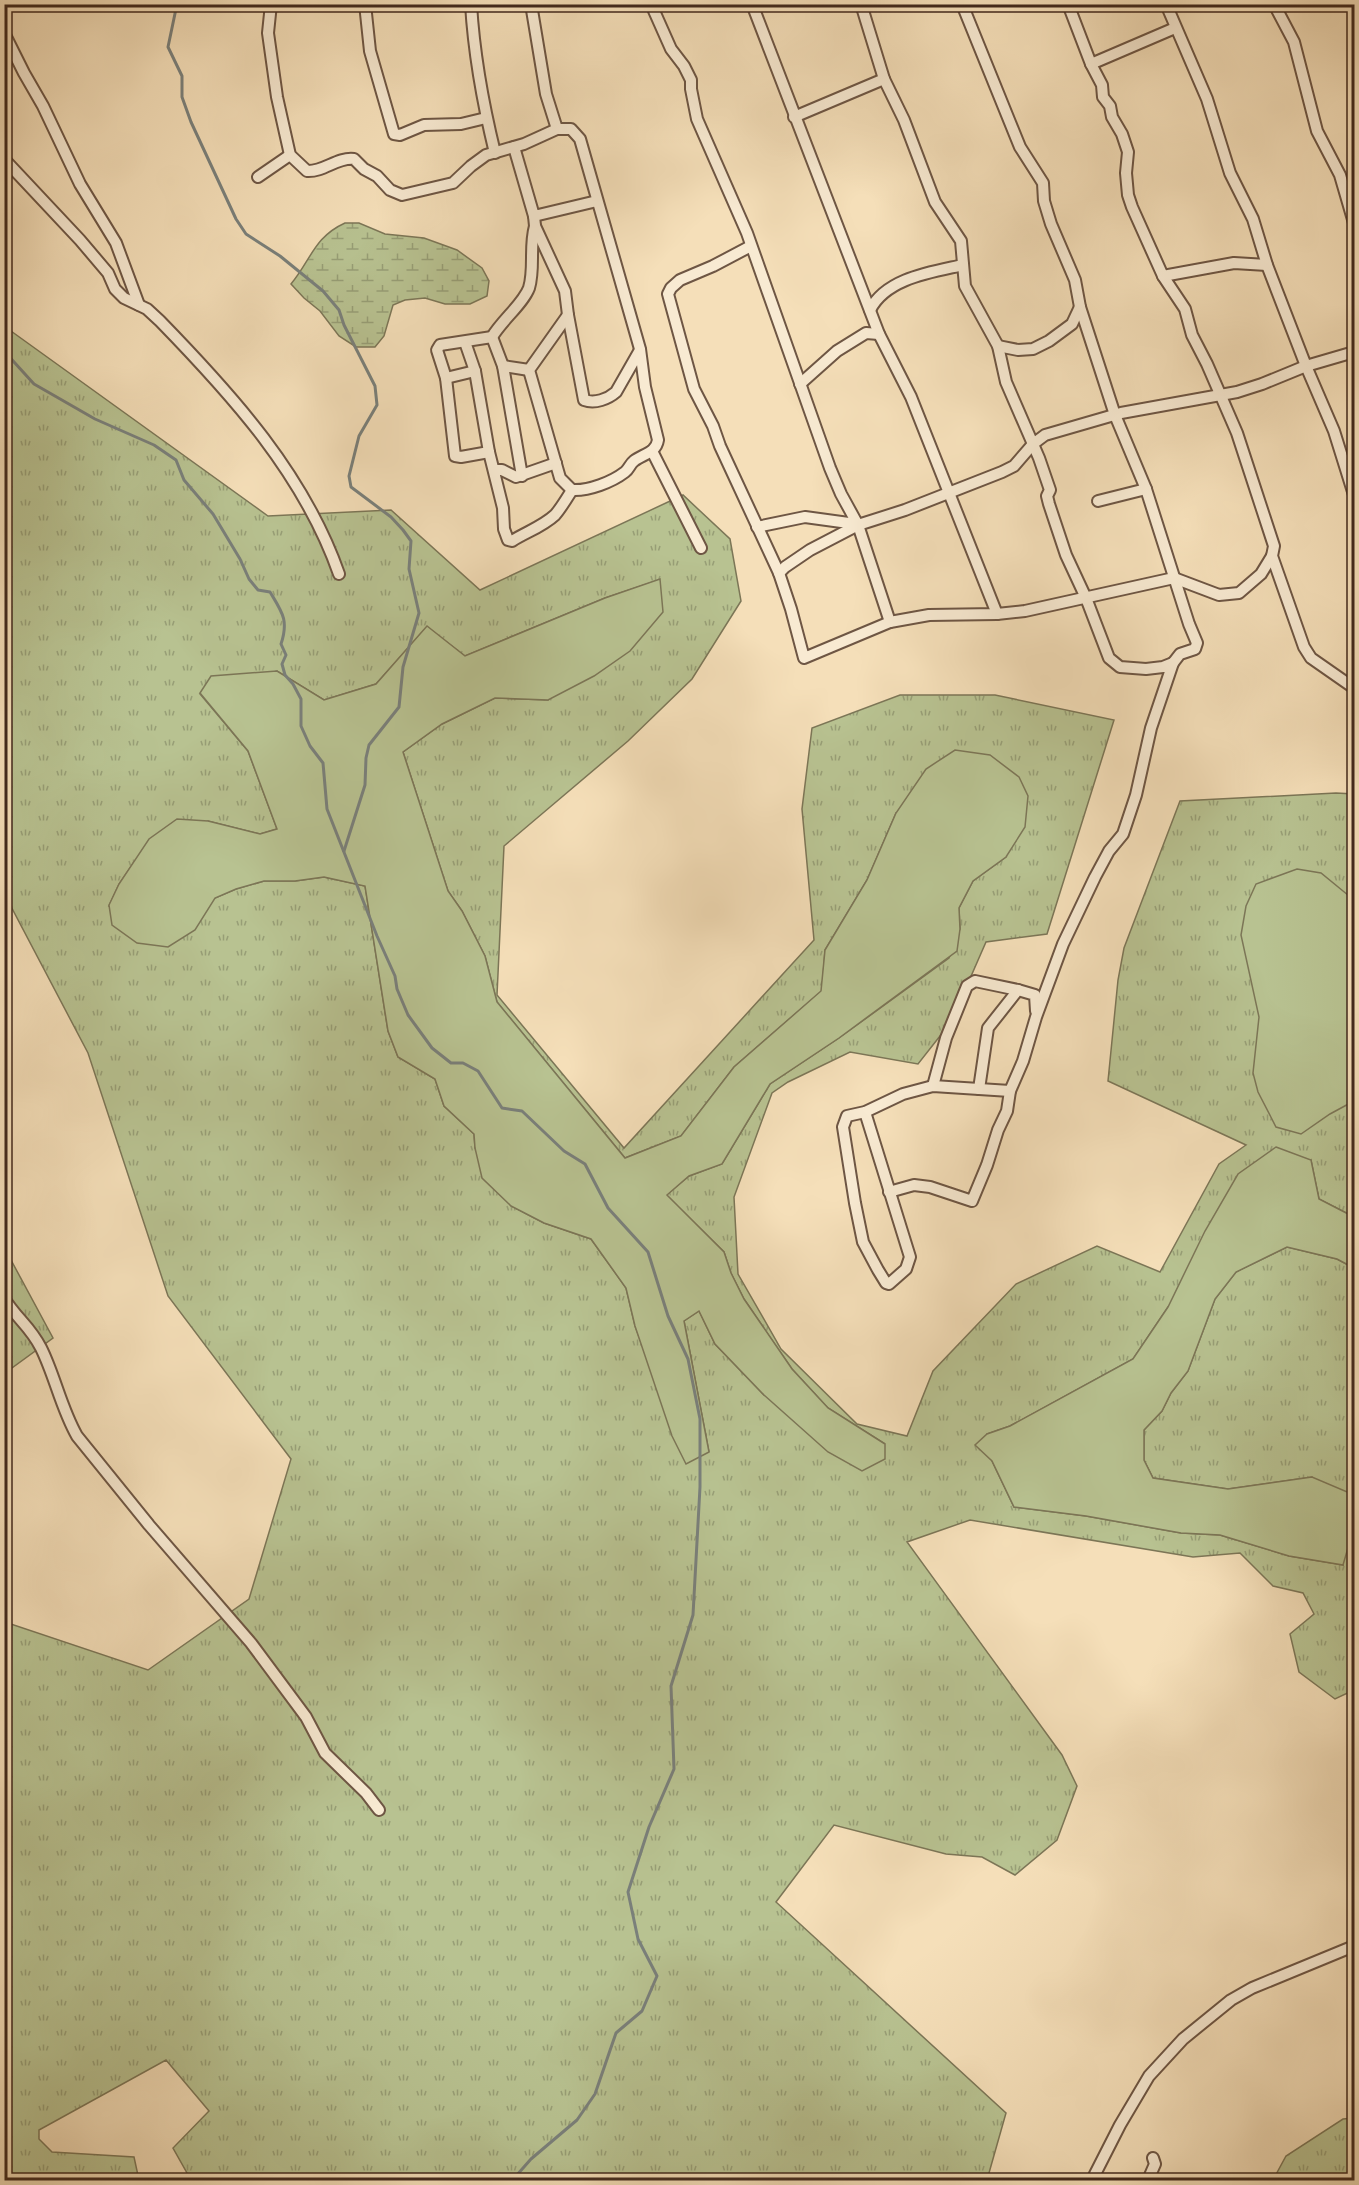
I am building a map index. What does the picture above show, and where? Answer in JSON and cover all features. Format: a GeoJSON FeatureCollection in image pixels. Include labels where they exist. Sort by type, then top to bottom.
{"type":"FeatureCollection","features":[{"type":"Feature","properties":{"kind":"street"},"geometry":{"type":"LineString","coordinates":[[4,8],[13,4]]}},
{"type":"Feature","properties":{"kind":"street"},"geometry":{"type":"LineString","coordinates":[[271,4],[268,33],[271,66],[291,155],[307,171],[315,172],[342,160],[354,159],[364,169],[377,176],[390,190],[402,195],[453,183],[478,160],[557,129],[568,128],[578,134],[640,350],[657,444],[652,451],[635,460],[618,476],[598,486],[578,491],[572,490],[560,478],[529,370]]}},
{"type":"Feature","properties":{"kind":"street"},"geometry":{"type":"LineString","coordinates":[[365,4],[370,51],[394,134],[400,135],[424,125],[461,124],[486,118]]}},
{"type":"Feature","properties":{"kind":"street"},"geometry":{"type":"LineString","coordinates":[[471,4],[473,43],[486,118],[495,153]]}},
{"type":"Feature","properties":{"kind":"street"},"geometry":{"type":"LineString","coordinates":[[531,4],[546,94],[557,129]]}},
{"type":"Feature","properties":{"kind":"street"},"geometry":{"type":"LineString","coordinates":[[651,4],[671,49],[681,60],[691,80],[697,118],[740,214],[830,468],[857,524],[890,622]]}},
{"type":"Feature","properties":{"kind":"street"},"geometry":{"type":"LineString","coordinates":[[752,4],[879,334],[911,397],[997,614]]}},
{"type":"Feature","properties":{"kind":"street"},"geometry":{"type":"LineString","coordinates":[[889,1192],[914,1185],[930,1187],[972,1201],[1007,1111],[1011,1091],[1063,944],[1109,851],[1123,834],[1136,795],[1151,728],[1173,663],[1180,654],[1193,651],[1197,643],[1146,489],[1115,415],[1080,307],[1075,280],[1044,201],[1043,183],[1020,147],[962,4]]}},
{"type":"Feature","properties":{"kind":"street"},"geometry":{"type":"LineString","coordinates":[[751,246],[680,280],[668,294],[694,389],[779,573],[804,658],[890,622],[929,615],[997,614],[1025,610],[1174,578],[1219,595],[1239,592],[1262,574],[1272,556],[1274,546],[1245,453],[1221,394],[1192,335],[1185,309],[1163,276],[1128,195],[1126,173],[1128,152],[1122,134],[1103,97],[1102,85],[1091,64],[1068,4]]}},
{"type":"Feature","properties":{"kind":"street"},"geometry":{"type":"LineString","coordinates":[[1166,4],[1206,97],[1230,173],[1252,219],[1306,366],[1334,431],[1354,495]]}},
{"type":"Feature","properties":{"kind":"street"},"geometry":{"type":"LineString","coordinates":[[1274,4],[1293,40],[1317,131],[1340,175],[1354,223]]}},
{"type":"Feature","properties":{"kind":"street"},"geometry":{"type":"LineString","coordinates":[[863,5],[884,79],[904,120],[935,202],[961,241],[965,286],[999,346],[1006,382],[1050,490],[1047,496],[1048,504],[1108,658],[1120,667],[1146,669],[1173,663]]}},
{"type":"Feature","properties":{"kind":"street"},"geometry":{"type":"LineString","coordinates":[[1091,64],[1175,28]]}},
{"type":"Feature","properties":{"kind":"street"},"geometry":{"type":"LineString","coordinates":[[4,33],[44,106],[80,184],[116,243],[139,305]]}},
{"type":"Feature","properties":{"kind":"street"},"geometry":{"type":"LineString","coordinates":[[794,117],[884,79]]}},
{"type":"Feature","properties":{"kind":"street"},"geometry":{"type":"LineString","coordinates":[[514,147],[534,221],[565,291],[583,397],[587,402],[610,397],[616,392],[640,350]]}},
{"type":"Feature","properties":{"kind":"street"},"geometry":{"type":"LineString","coordinates":[[258,177],[291,155]]}},
{"type":"Feature","properties":{"kind":"street"},"geometry":{"type":"LineString","coordinates":[[4,159],[87,248],[108,273],[115,289],[124,298],[147,309],[243,410],[309,505],[330,547],[339,574]]}},
{"type":"Feature","properties":{"kind":"street"},"geometry":{"type":"LineString","coordinates":[[534,221],[597,201]]}},
{"type":"Feature","properties":{"kind":"street"},"geometry":{"type":"LineString","coordinates":[[489,452],[455,456],[446,378],[438,347],[492,337],[526,294],[530,286],[531,240],[534,221]]}},
{"type":"Feature","properties":{"kind":"street"},"geometry":{"type":"LineString","coordinates":[[1163,276],[1234,263],[1268,265]]}},
{"type":"Feature","properties":{"kind":"street"},"geometry":{"type":"LineString","coordinates":[[870,310],[879,296],[891,288],[919,275],[963,265]]}},
{"type":"Feature","properties":{"kind":"street"},"geometry":{"type":"LineString","coordinates":[[999,346],[1017,350],[1033,349],[1050,341],[1072,324],[1080,307]]}},
{"type":"Feature","properties":{"kind":"street"},"geometry":{"type":"LineString","coordinates":[[529,370],[568,315]]}},
{"type":"Feature","properties":{"kind":"street"},"geometry":{"type":"LineString","coordinates":[[800,384],[837,351],[866,333],[879,334]]}},
{"type":"Feature","properties":{"kind":"street"},"geometry":{"type":"LineString","coordinates":[[492,337],[503,366],[522,476]]}},
{"type":"Feature","properties":{"kind":"street"},"geometry":{"type":"LineString","coordinates":[[465,342],[474,371],[508,540],[512,541],[533,530],[556,513],[572,490]]}},
{"type":"Feature","properties":{"kind":"street"},"geometry":{"type":"LineString","coordinates":[[779,573],[810,550],[857,524],[905,510],[1014,466],[1033,444],[1045,435],[1115,415],[1262,384],[1306,366],[1354,352]]}},
{"type":"Feature","properties":{"kind":"street"},"geometry":{"type":"LineString","coordinates":[[503,366],[529,370]]}},
{"type":"Feature","properties":{"kind":"street"},"geometry":{"type":"LineString","coordinates":[[446,378],[474,371]]}},
{"type":"Feature","properties":{"kind":"street"},"geometry":{"type":"LineString","coordinates":[[652,451],[701,548]]}},
{"type":"Feature","properties":{"kind":"street"},"geometry":{"type":"LineString","coordinates":[[494,471],[502,470],[512,477],[522,476],[556,464]]}},
{"type":"Feature","properties":{"kind":"street"},"geometry":{"type":"LineString","coordinates":[[1098,501],[1146,489]]}},
{"type":"Feature","properties":{"kind":"street"},"geometry":{"type":"LineString","coordinates":[[757,527],[805,517],[857,524]]}},
{"type":"Feature","properties":{"kind":"street"},"geometry":{"type":"LineString","coordinates":[[1272,556],[1307,653],[1354,688]]}},
{"type":"Feature","properties":{"kind":"street"},"geometry":{"type":"LineString","coordinates":[[933,1086],[946,1038],[967,986],[975,981],[1035,995],[1036,1017]]}},
{"type":"Feature","properties":{"kind":"street"},"geometry":{"type":"LineString","coordinates":[[979,1089],[988,1028],[1018,990]]}},
{"type":"Feature","properties":{"kind":"street"},"geometry":{"type":"LineString","coordinates":[[865,1112],[910,1257],[906,1269],[890,1284],[886,1283],[863,1242],[843,1127],[847,1116],[865,1112],[903,1094],[933,1086],[1011,1091]]}},
{"type":"Feature","properties":{"kind":"street"},"geometry":{"type":"LineString","coordinates":[[4,1298],[12,1311],[32,1330],[42,1349],[68,1420],[77,1436],[149,1525],[252,1643],[306,1717],[326,1753],[366,1793],[379,1810]]}},
{"type":"Feature","properties":{"kind":"street"},"geometry":{"type":"LineString","coordinates":[[1092,2181],[1149,2076],[1183,2039],[1231,2000],[1252,1988],[1354,1946]]}},
{"type":"Feature","properties":{"kind":"street"},"geometry":{"type":"LineString","coordinates":[[1148,2181],[1155,2164],[1153,2158]]}},
{"type":"Feature","properties":{"kind":"green space"},"geometry":{"type":"Polygon","coordinates":[[[345,223],[359,223],[385,234],[424,238],[457,250],[482,268],[489,281],[487,296],[470,304],[445,304],[425,298],[405,300],[393,305],[384,336],[375,347],[356,347],[339,336],[320,311],[291,284],[326,235],[345,223]]]}},
{"type":"Feature","properties":{"kind":"green space"},"geometry":{"type":"Polygon","coordinates":[[[4,326],[268,516],[391,510],[480,590],[683,495],[730,539],[741,601],[692,679],[628,741],[504,846],[497,995],[624,1148],[814,940],[802,809],[812,728],[900,695],[995,695],[1114,720],[1047,934],[986,942],[951,1022],[918,1064],[850,1052],[788,1082],[772,1093],[734,1197],[738,1274],[781,1349],[857,1424],[907,1436],[933,1371],[1016,1284],[1097,1246],[1160,1272],[1219,1164],[1246,1145],[1108,1081],[1118,980],[1124,948],[1180,801],[1354,794],[1354,1217],[1319,1199],[1311,1160],[1168,1307],[1133,1359],[1010,1426],[987,1434],[992,1461],[1014,1507],[1086,1516],[1181,1533],[1220,1535],[1289,1556],[1343,1565],[1312,1477],[1228,1489],[1153,1478],[1144,1460],[1144,1430],[1162,1411],[1171,1393],[1188,1371],[1215,1299],[1236,1272],[1287,1247],[1337,1259],[1354,1268],[1354,1690],[1335,1699],[1299,1672],[1290,1634],[1314,1614],[1303,1593],[1273,1586],[1240,1553],[1193,1557],[970,1520],[907,1542],[1062,1755],[1077,1786],[1057,1840],[1015,1875],[982,1857],[946,1854],[834,1825],[776,1902],[1006,2113],[987,2180],[191,2180],[173,2148],[209,2111],[166,2060],[39,2130],[39,2139],[52,2152],[134,2157],[139,2180],[5,2180],[5,1622],[148,1670],[249,1599],[291,1459],[168,1296],[88,1053],[5,895],[4,326]],[[659,580],[605,598],[465,656],[427,627],[376,684],[324,700],[277,671],[200,694],[248,751],[277,829],[260,834],[208,821],[134,862],[119,884],[109,906],[215,898],[264,881],[295,881],[324,877],[365,886],[388,1031],[398,1057],[435,1079],[444,1106],[474,1134],[475,1148],[511,1206],[544,1223],[591,1239],[626,1288],[635,1326],[655,1380],[709,1452],[684,1321],[699,1311],[715,1344],[764,1395],[885,1444],[828,1408],[792,1369],[744,1299],[724,1252],[666,1195],[689,1176],[722,1164],[770,1084],[839,1038],[949,958],[960,929],[959,908],[973,881],[1006,857],[896,813],[867,880],[825,950],[822,991],[734,1067],[681,1136],[625,1158],[497,1002],[485,956],[462,911],[448,891],[403,752],[442,724],[495,698],[548,700],[659,580]]]}},
{"type":"Feature","properties":{"kind":"green space"},"geometry":{"type":"Polygon","coordinates":[[[660,579],[663,612],[630,651],[594,676],[548,700],[495,698],[442,724],[403,752],[448,891],[462,911],[485,956],[497,1002],[625,1158],[681,1136],[734,1067],[821,991],[825,950],[867,880],[896,813],[926,769],[955,750],[990,755],[1019,777],[1028,796],[1025,827],[1006,857],[973,881],[959,908],[960,929],[957,951],[839,1038],[770,1084],[722,1164],[689,1176],[667,1195],[724,1252],[744,1299],[792,1369],[828,1408],[885,1444],[885,1459],[862,1471],[828,1452],[764,1395],[715,1344],[699,1311],[684,1321],[709,1452],[686,1464],[672,1436],[635,1326],[626,1288],[591,1239],[544,1223],[511,1206],[482,1178],[474,1134],[444,1106],[435,1079],[398,1057],[388,1031],[365,886],[324,877],[295,881],[264,881],[236,889],[215,898],[195,930],[168,947],[137,943],[112,925],[109,905],[119,884],[149,839],[177,819],[208,821],[260,834],[277,829],[248,751],[200,693],[211,676],[277,671],[324,700],[376,684],[427,626],[465,656],[605,598],[660,579]]]}},
{"type":"Feature","properties":{"kind":"green space"},"geometry":{"type":"Polygon","coordinates":[[[1297,869],[1321,873],[1354,900],[1354,1101],[1301,1134],[1276,1127],[1258,1092],[1253,1073],[1259,1017],[1241,935],[1246,906],[1256,884],[1297,869]]]}},
{"type":"Feature","properties":{"kind":"green space"},"geometry":{"type":"Polygon","coordinates":[[[1276,1147],[1311,1160],[1319,1199],[1354,1217],[1354,1268],[1337,1259],[1287,1247],[1236,1272],[1215,1299],[1188,1371],[1171,1393],[1162,1411],[1144,1430],[1144,1460],[1153,1478],[1228,1489],[1312,1477],[1352,1494],[1352,1534],[1343,1565],[1289,1556],[1220,1535],[1181,1533],[1086,1516],[1014,1507],[992,1461],[975,1445],[987,1434],[1010,1426],[1133,1359],[1168,1307],[1205,1231],[1238,1174],[1276,1147]]]}},
{"type":"Feature","properties":{"kind":"green space"},"geometry":{"type":"Polygon","coordinates":[[[4,1247],[53,1338],[5,1373],[4,1373],[4,1247]]]}},
{"type":"Feature","properties":{"kind":"green space"},"geometry":{"type":"Polygon","coordinates":[[[1354,2118],[1354,2180],[1273,2180],[1286,2156],[1343,2119],[1354,2118]]]}},
{"type":"Feature","properties":{"kind":"waterway"},"geometry":{"type":"LineString","coordinates":[[177,4],[168,47],[182,76],[182,97],[191,122],[236,219],[246,234],[280,256],[323,291],[339,310],[344,325],[375,386],[377,405],[359,436],[349,476],[351,487],[391,517],[411,541],[409,569],[419,613],[403,667],[399,707],[369,745],[365,785],[344,851]]}},
{"type":"Feature","properties":{"kind":"waterway"},"geometry":{"type":"LineString","coordinates":[[4,351],[34,384],[95,419],[154,445],[176,460],[184,480],[213,514],[240,559],[249,579],[258,590],[270,592],[281,611],[284,622],[281,644],[286,655],[282,664],[285,675],[301,699],[301,726],[310,746],[323,763],[327,809],[395,976],[397,989],[408,1015],[432,1048],[451,1063],[463,1063],[478,1071],[502,1108],[522,1111],[564,1151],[585,1164],[608,1208],[648,1252],[668,1316],[688,1359],[700,1419],[700,1487],[693,1615],[671,1686],[674,1769],[649,1827],[628,1892],[638,1939],[657,1976],[642,2011],[616,2033],[595,2094],[577,2120],[531,2159],[516,2176],[506,2180]]}}]}
